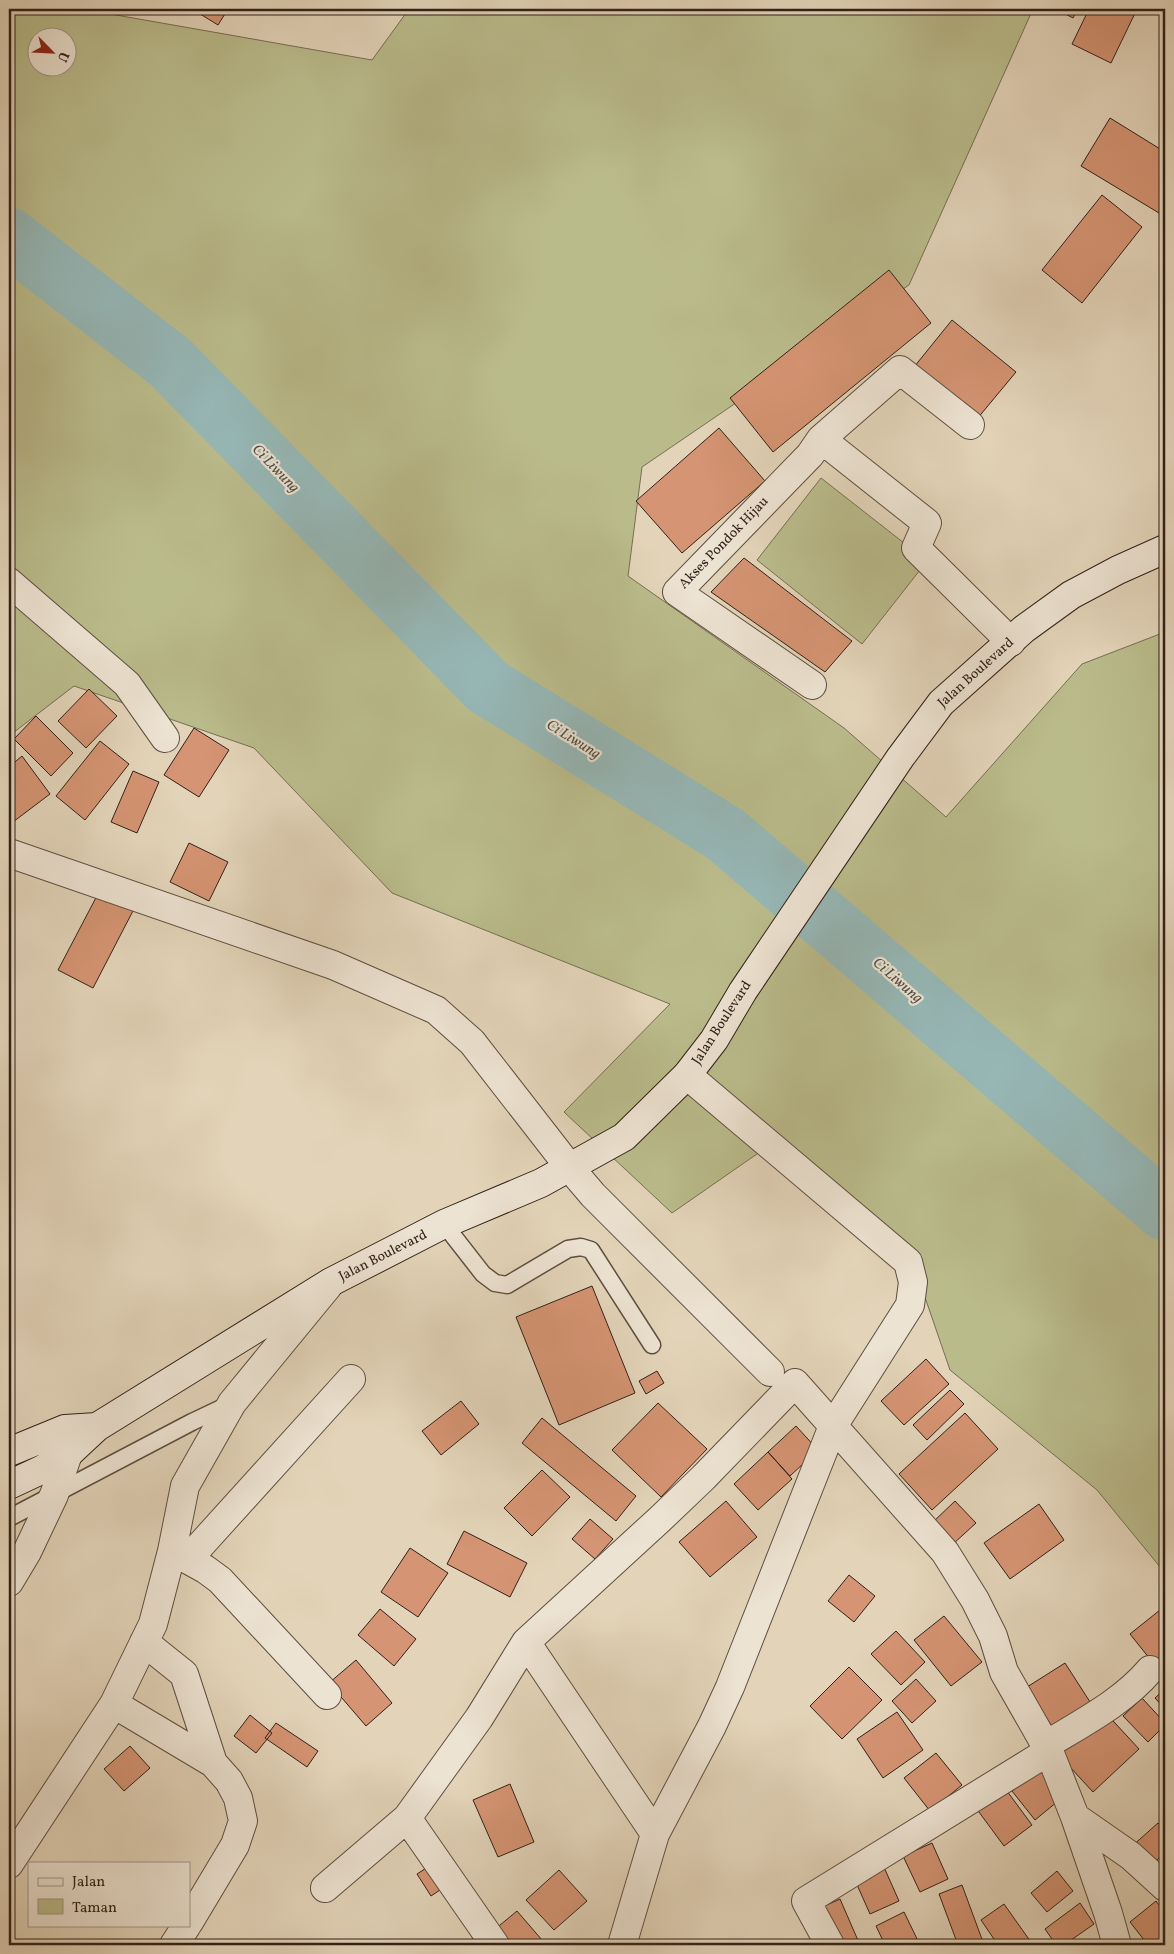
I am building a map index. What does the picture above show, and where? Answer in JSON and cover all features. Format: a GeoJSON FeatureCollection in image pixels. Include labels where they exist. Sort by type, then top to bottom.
{"type":"FeatureCollection","features":[{"type":"Feature","properties":{"kind":"street","name":"Akses Pondok Hijau"},"geometry":{"type":"LineString","coordinates":[[812,685],[677,592],[810,455],[821,439],[900,370],[970,425]]}},
{"type":"Feature","properties":{"kind":"street"},"geometry":{"type":"LineString","coordinates":[[821,439],[927,523],[916,548],[1011,642]]}},
{"type":"Feature","properties":{"kind":"street","name":"Jalan Boulevard"},"geometry":{"type":"LineString","coordinates":[[9,1452],[66,1441],[97,1427],[331,1282],[444,1224],[541,1184],[624,1137],[687,1075],[714,1040],[743,991],[900,758],[941,703],[1024,629],[1072,595],[1118,570],[1165,549]]}},
{"type":"Feature","properties":{"kind":"street"},"geometry":{"type":"LineString","coordinates":[[9,582],[127,684],[165,738]]}},
{"type":"Feature","properties":{"kind":"street"},"geometry":{"type":"LineString","coordinates":[[9,853],[333,965],[436,1010],[472,1042],[570,1168],[627,1231],[770,1372]]}},
{"type":"Feature","properties":{"kind":"street"},"geometry":{"type":"LineString","coordinates":[[622,1945],[655,1834],[712,1726],[730,1687],[833,1426],[910,1305],[913,1282],[908,1262],[687,1075]]}},
{"type":"Feature","properties":{"kind":"street"},"geometry":{"type":"LineString","coordinates":[[9,1864],[114,1704],[153,1624],[180,1555],[185,1486],[232,1403],[331,1282]]}},
{"type":"Feature","properties":{"kind":"street"},"geometry":{"type":"LineString","coordinates":[[180,1555],[351,1379]]}},
{"type":"Feature","properties":{"kind":"street"},"geometry":{"type":"LineString","coordinates":[[324,1888],[407,1818],[479,1718],[526,1642],[703,1478],[794,1383],[944,1552],[975,1600],[993,1636],[1004,1672],[1048,1748],[1075,1818],[1108,1913],[1117,1945]]}},
{"type":"Feature","properties":{"kind":"street"},"geometry":{"type":"LineString","coordinates":[[9,1582],[18,1557],[54,1495],[66,1441]]}},
{"type":"Feature","properties":{"kind":"street","name":"Jalan Boulevard"},"geometry":{"type":"LineString","coordinates":[[9,1485],[41,1470],[66,1441]]}},
{"type":"Feature","properties":{"kind":"street"},"geometry":{"type":"LineString","coordinates":[[180,1555],[205,1568],[220,1580],[327,1695]]}},
{"type":"Feature","properties":{"kind":"street"},"geometry":{"type":"LineString","coordinates":[[144,1642],[184,1674],[213,1763]]}},
{"type":"Feature","properties":{"kind":"street"},"geometry":{"type":"LineString","coordinates":[[526,1642],[655,1834]]}},
{"type":"Feature","properties":{"kind":"street"},"geometry":{"type":"LineString","coordinates":[[830,1945],[806,1901],[1048,1748],[1108,1706],[1144,1678],[1150,1670]]}},
{"type":"Feature","properties":{"kind":"street"},"geometry":{"type":"LineString","coordinates":[[114,1704],[213,1763],[229,1781],[238,1798],[242,1821],[235,1845],[190,1920]]}},
{"type":"Feature","properties":{"kind":"street"},"geometry":{"type":"LineString","coordinates":[[407,1818],[495,1945]]}},
{"type":"Feature","properties":{"kind":"street"},"geometry":{"type":"LineString","coordinates":[[1075,1818],[1131,1856],[1165,1887]]}},
{"type":"Feature","properties":{"kind":"street"},"geometry":{"type":"LineString","coordinates":[[174,1945],[185,1926]]}},
{"type":"Feature","properties":{"kind":"lane"},"geometry":{"type":"LineString","coordinates":[[444,1224],[483,1274],[494,1283],[507,1285],[568,1249],[581,1247],[591,1250],[652,1345]]}},
{"type":"Feature","properties":{"kind":"lane"},"geometry":{"type":"LineString","coordinates":[[9,1518],[232,1403]]}},
{"type":"Feature","properties":{"kind":"green space"},"geometry":{"type":"Polygon","coordinates":[[[9,9],[82,9],[372,60],[409,9],[1033,9],[909,285],[642,467],[628,576],[844,728],[946,817],[1082,664],[1165,632],[1165,1447],[1162,1452],[1165,1455],[1165,1573],[1097,1490],[950,1370],[907,1245],[767,1147],[672,1213],[564,1112],[670,1004],[392,893],[254,748],[74,686],[9,736],[9,9]]]}},
{"type":"Feature","properties":{"kind":"green space"},"geometry":{"type":"Polygon","coordinates":[[[821,478],[927,561],[862,644],[757,560],[821,478]]]}},
{"type":"Feature","properties":{"kind":"building"},"geometry":{"type":"Polygon","coordinates":[[[192,9],[228,9],[218,25],[192,9]]]}},
{"type":"Feature","properties":{"kind":"building"},"geometry":{"type":"Polygon","coordinates":[[[1056,9],[1078,9],[1073,18],[1056,9]]]}},
{"type":"Feature","properties":{"kind":"building"},"geometry":{"type":"Polygon","coordinates":[[[1089,9],[1137,9],[1111,63],[1072,44],[1089,9]]]}},
{"type":"Feature","properties":{"kind":"building"},"geometry":{"type":"Polygon","coordinates":[[[1110,118],[1165,152],[1165,202],[1159,213],[1081,166],[1110,118]]]}},
{"type":"Feature","properties":{"kind":"building"},"geometry":{"type":"Polygon","coordinates":[[[1102,195],[1142,227],[1082,303],[1042,270],[1102,195]]]}},
{"type":"Feature","properties":{"kind":"building"},"geometry":{"type":"Polygon","coordinates":[[[889,270],[931,323],[773,452],[730,398],[889,270]]]}},
{"type":"Feature","properties":{"kind":"building"},"geometry":{"type":"Polygon","coordinates":[[[952,320],[1016,372],[977,419],[914,367],[952,320]]]}},
{"type":"Feature","properties":{"kind":"building"},"geometry":{"type":"Polygon","coordinates":[[[719,428],[765,481],[682,553],[636,501],[719,428]]]}},
{"type":"Feature","properties":{"kind":"building"},"geometry":{"type":"Polygon","coordinates":[[[744,558],[852,641],[825,672],[711,592],[744,558]]]}},
{"type":"Feature","properties":{"kind":"building"},"geometry":{"type":"Polygon","coordinates":[[[89,689],[117,716],[86,748],[58,721],[89,689]]]}},
{"type":"Feature","properties":{"kind":"building"},"geometry":{"type":"Polygon","coordinates":[[[36,716],[73,753],[51,776],[14,739],[36,716]]]}},
{"type":"Feature","properties":{"kind":"building"},"geometry":{"type":"Polygon","coordinates":[[[194,728],[229,750],[199,797],[164,775],[194,728]]]}},
{"type":"Feature","properties":{"kind":"building"},"geometry":{"type":"Polygon","coordinates":[[[100,741],[129,764],[85,820],[56,796],[100,741]]]}},
{"type":"Feature","properties":{"kind":"building"},"geometry":{"type":"Polygon","coordinates":[[[22,756],[50,794],[9,825],[9,767],[22,756]]]}},
{"type":"Feature","properties":{"kind":"building"},"geometry":{"type":"Polygon","coordinates":[[[133,771],[159,782],[137,833],[111,822],[133,771]]]}},
{"type":"Feature","properties":{"kind":"building"},"geometry":{"type":"Polygon","coordinates":[[[189,843],[228,862],[209,901],[170,882],[189,843]]]}},
{"type":"Feature","properties":{"kind":"building"},"geometry":{"type":"Polygon","coordinates":[[[100,890],[135,907],[93,988],[58,970],[100,890]]]}},
{"type":"Feature","properties":{"kind":"building"},"geometry":{"type":"Polygon","coordinates":[[[592,1286],[635,1393],[559,1425],[516,1317],[592,1286]]]}},
{"type":"Feature","properties":{"kind":"building"},"geometry":{"type":"Polygon","coordinates":[[[926,1359],[949,1384],[904,1425],[881,1401],[926,1359]]]}},
{"type":"Feature","properties":{"kind":"building"},"geometry":{"type":"Polygon","coordinates":[[[657,1371],[664,1383],[646,1394],[639,1381],[657,1371]]]}},
{"type":"Feature","properties":{"kind":"building"},"geometry":{"type":"Polygon","coordinates":[[[950,1390],[964,1404],[927,1440],[913,1425],[950,1390]]]}},
{"type":"Feature","properties":{"kind":"building"},"geometry":{"type":"Polygon","coordinates":[[[461,1401],[479,1424],[441,1455],[422,1431],[461,1401]]]}},
{"type":"Feature","properties":{"kind":"building"},"geometry":{"type":"Polygon","coordinates":[[[658,1403],[707,1449],[661,1497],[612,1450],[658,1403]]]}},
{"type":"Feature","properties":{"kind":"building"},"geometry":{"type":"Polygon","coordinates":[[[965,1413],[998,1449],[932,1510],[899,1474],[965,1413]]]}},
{"type":"Feature","properties":{"kind":"building"},"geometry":{"type":"Polygon","coordinates":[[[542,1418],[636,1496],[616,1521],[522,1443],[542,1418]]]}},
{"type":"Feature","properties":{"kind":"building"},"geometry":{"type":"Polygon","coordinates":[[[796,1426],[818,1450],[790,1476],[768,1452],[796,1426]]]}},
{"type":"Feature","properties":{"kind":"building"},"geometry":{"type":"Polygon","coordinates":[[[768,1452],[792,1479],[758,1510],[734,1484],[768,1452]]]}},
{"type":"Feature","properties":{"kind":"building"},"geometry":{"type":"Polygon","coordinates":[[[542,1470],[570,1497],[532,1536],[504,1508],[542,1470]]]}},
{"type":"Feature","properties":{"kind":"building"},"geometry":{"type":"Polygon","coordinates":[[[726,1501],[757,1537],[710,1577],[679,1542],[726,1501]]]}},
{"type":"Feature","properties":{"kind":"building"},"geometry":{"type":"Polygon","coordinates":[[[955,1501],[976,1523],[952,1545],[932,1523],[955,1501]]]}},
{"type":"Feature","properties":{"kind":"building"},"geometry":{"type":"Polygon","coordinates":[[[1039,1504],[1064,1540],[1010,1579],[984,1543],[1039,1504]]]}},
{"type":"Feature","properties":{"kind":"building"},"geometry":{"type":"Polygon","coordinates":[[[590,1519],[613,1539],[595,1559],[572,1539],[590,1519]]]}},
{"type":"Feature","properties":{"kind":"building"},"geometry":{"type":"Polygon","coordinates":[[[464,1531],[527,1563],[510,1597],[447,1564],[464,1531]]]}},
{"type":"Feature","properties":{"kind":"building"},"geometry":{"type":"Polygon","coordinates":[[[410,1548],[448,1573],[418,1617],[381,1592],[410,1548]]]}},
{"type":"Feature","properties":{"kind":"building"},"geometry":{"type":"Polygon","coordinates":[[[849,1575],[875,1596],[854,1622],[828,1601],[849,1575]]]}},
{"type":"Feature","properties":{"kind":"building"},"geometry":{"type":"Polygon","coordinates":[[[1165,1606],[1165,1672],[1162,1674],[1130,1634],[1165,1606]]]}},
{"type":"Feature","properties":{"kind":"building"},"geometry":{"type":"Polygon","coordinates":[[[380,1609],[416,1639],[394,1666],[358,1635],[380,1609]]]}},
{"type":"Feature","properties":{"kind":"building"},"geometry":{"type":"Polygon","coordinates":[[[944,1616],[982,1662],[951,1686],[914,1640],[944,1616]]]}},
{"type":"Feature","properties":{"kind":"building"},"geometry":{"type":"Polygon","coordinates":[[[896,1631],[925,1662],[901,1685],[871,1654],[896,1631]]]}},
{"type":"Feature","properties":{"kind":"building"},"geometry":{"type":"Polygon","coordinates":[[[356,1660],[392,1703],[366,1726],[329,1683],[356,1660]]]}},
{"type":"Feature","properties":{"kind":"building"},"geometry":{"type":"Polygon","coordinates":[[[1065,1663],[1092,1705],[1054,1730],[1027,1687],[1065,1663]]]}},
{"type":"Feature","properties":{"kind":"building"},"geometry":{"type":"Polygon","coordinates":[[[849,1667],[882,1700],[842,1739],[810,1706],[849,1667]]]}},
{"type":"Feature","properties":{"kind":"building"},"geometry":{"type":"Polygon","coordinates":[[[916,1679],[936,1701],[912,1723],[892,1701],[916,1679]]]}},
{"type":"Feature","properties":{"kind":"building"},"geometry":{"type":"Polygon","coordinates":[[[1165,1689],[1165,1709],[1155,1698],[1165,1689]]]}},
{"type":"Feature","properties":{"kind":"building"},"geometry":{"type":"Polygon","coordinates":[[[1142,1698],[1165,1723],[1148,1742],[1123,1716],[1142,1698]]]}},
{"type":"Feature","properties":{"kind":"building"},"geometry":{"type":"Polygon","coordinates":[[[1103,1710],[1139,1749],[1093,1792],[1057,1753],[1103,1710]]]}},
{"type":"Feature","properties":{"kind":"building"},"geometry":{"type":"Polygon","coordinates":[[[897,1712],[923,1750],[883,1778],[857,1739],[897,1712]]]}},
{"type":"Feature","properties":{"kind":"building"},"geometry":{"type":"Polygon","coordinates":[[[250,1715],[272,1733],[256,1753],[234,1736],[250,1715]]]}},
{"type":"Feature","properties":{"kind":"building"},"geometry":{"type":"Polygon","coordinates":[[[276,1723],[318,1751],[307,1767],[265,1738],[276,1723]]]}},
{"type":"Feature","properties":{"kind":"building"},"geometry":{"type":"Polygon","coordinates":[[[130,1746],[150,1768],[124,1791],[104,1769],[130,1746]]]}},
{"type":"Feature","properties":{"kind":"building"},"geometry":{"type":"Polygon","coordinates":[[[936,1753],[962,1785],[930,1811],[904,1778],[936,1753]]]}},
{"type":"Feature","properties":{"kind":"building"},"geometry":{"type":"Polygon","coordinates":[[[1040,1768],[1063,1797],[1035,1820],[1012,1791],[1040,1768]]]}},
{"type":"Feature","properties":{"kind":"building"},"geometry":{"type":"Polygon","coordinates":[[[1001,1783],[1032,1825],[1004,1846],[973,1804],[1001,1783]]]}},
{"type":"Feature","properties":{"kind":"building"},"geometry":{"type":"Polygon","coordinates":[[[510,1784],[534,1842],[498,1857],[473,1800],[510,1784]]]}},
{"type":"Feature","properties":{"kind":"building"},"geometry":{"type":"Polygon","coordinates":[[[1158,1823],[1165,1831],[1165,1852],[1149,1868],[1130,1848],[1158,1823]]]}},
{"type":"Feature","properties":{"kind":"building"},"geometry":{"type":"Polygon","coordinates":[[[932,1843],[948,1879],[920,1892],[903,1856],[932,1843]]]}},
{"type":"Feature","properties":{"kind":"building"},"geometry":{"type":"Polygon","coordinates":[[[434,1863],[449,1884],[431,1896],[417,1874],[434,1863]]]}},
{"type":"Feature","properties":{"kind":"building"},"geometry":{"type":"Polygon","coordinates":[[[883,1865],[899,1901],[870,1914],[854,1878],[883,1865]]]}},
{"type":"Feature","properties":{"kind":"building"},"geometry":{"type":"Polygon","coordinates":[[[559,1870],[587,1901],[554,1930],[526,1900],[559,1870]]]}},
{"type":"Feature","properties":{"kind":"building"},"geometry":{"type":"Polygon","coordinates":[[[1057,1871],[1073,1891],[1047,1912],[1031,1893],[1057,1871]]]}},
{"type":"Feature","properties":{"kind":"building"},"geometry":{"type":"Polygon","coordinates":[[[962,1885],[983,1942],[975,1945],[958,1945],[939,1894],[962,1885]]]}},
{"type":"Feature","properties":{"kind":"building"},"geometry":{"type":"Polygon","coordinates":[[[840,1899],[860,1945],[836,1945],[820,1908],[840,1899]]]}},
{"type":"Feature","properties":{"kind":"building"},"geometry":{"type":"Polygon","coordinates":[[[1156,1901],[1165,1913],[1165,1945],[1148,1945],[1130,1922],[1156,1901]]]}},
{"type":"Feature","properties":{"kind":"building"},"geometry":{"type":"Polygon","coordinates":[[[1080,1903],[1094,1924],[1064,1945],[1056,1945],[1045,1929],[1080,1903]]]}},
{"type":"Feature","properties":{"kind":"building"},"geometry":{"type":"Polygon","coordinates":[[[1004,1904],[1033,1945],[998,1945],[981,1920],[1004,1904]]]}},
{"type":"Feature","properties":{"kind":"building"},"geometry":{"type":"Polygon","coordinates":[[[517,1911],[542,1940],[537,1945],[496,1945],[488,1935],[517,1911]]]}},
{"type":"Feature","properties":{"kind":"building"},"geometry":{"type":"Polygon","coordinates":[[[904,1912],[920,1945],[885,1945],[876,1926],[904,1912]]]}},
{"type":"Feature","properties":{"kind":"waterway","name":"Ci Liwung"},"geometry":{"type":"LineString","coordinates":[[9,237],[171,363],[488,687],[725,834],[1165,1211]]}}]}
